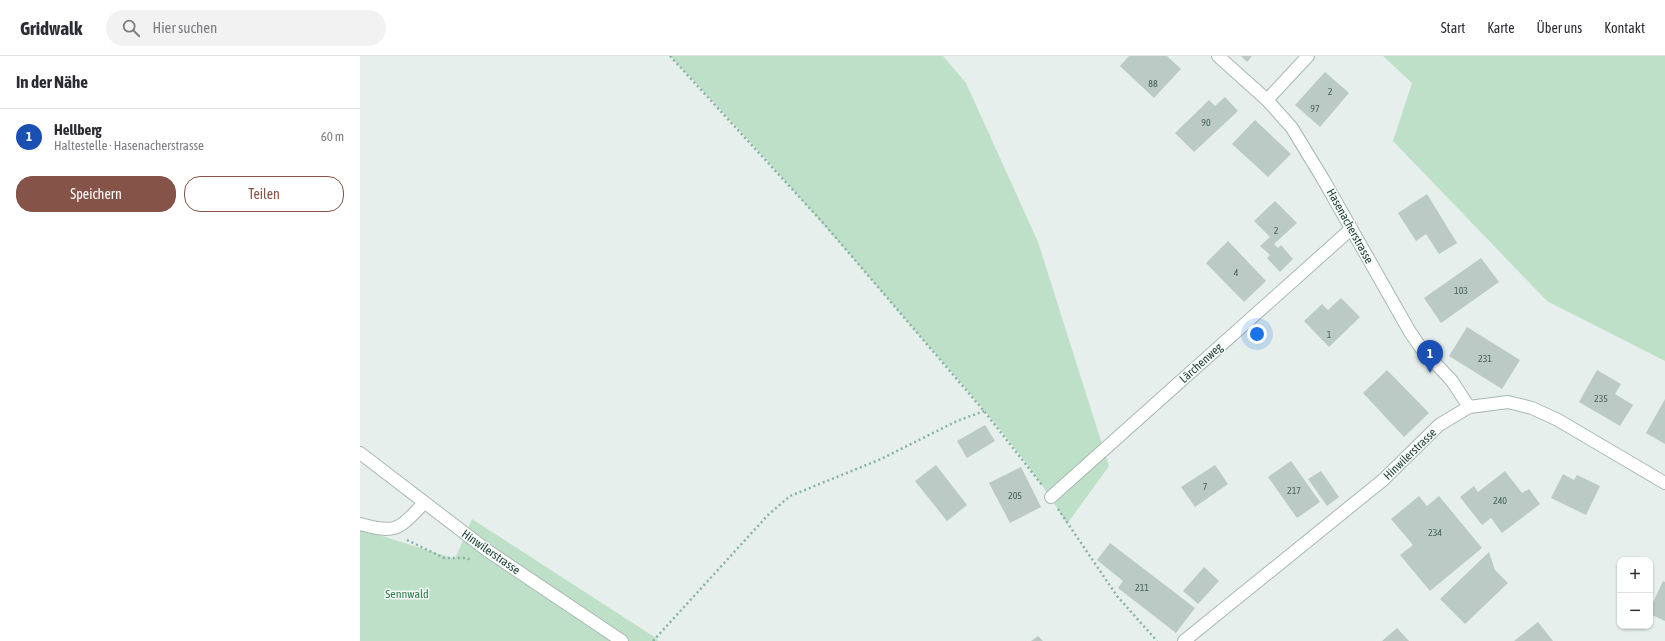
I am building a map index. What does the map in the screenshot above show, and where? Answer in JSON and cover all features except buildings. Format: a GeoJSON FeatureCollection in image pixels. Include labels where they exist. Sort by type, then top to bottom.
{"type":"FeatureCollection","features":[{"type":"Feature","properties":{"kind":"street","name":"Hasenacherstrasse"},"geometry":{"type":"LineString","coordinates":[[1218,56],[1267,100],[1292,128],[1410,332],[1422,348],[1452,381],[1469,407]]}},
{"type":"Feature","properties":{"kind":"street"},"geometry":{"type":"LineString","coordinates":[[1267,100],[1308,56]]}},
{"type":"Feature","properties":{"kind":"street","name":"Lärchenweg"},"geometry":{"type":"LineString","coordinates":[[1051,497],[1351,229]]}},
{"type":"Feature","properties":{"kind":"street","name":"Hinwilerstrasse"},"geometry":{"type":"LineString","coordinates":[[1184,641],[1383,480],[1439,425],[1469,407],[1508,402],[1532,408],[1558,420],[1665,483]]}},
{"type":"Feature","properties":{"kind":"street","name":"Hinwilerstrasse"},"geometry":{"type":"LineString","coordinates":[[360,453],[488,551],[622,641]]}},
{"type":"Feature","properties":{"kind":"street"},"geometry":{"type":"LineString","coordinates":[[360,524],[381,529],[393,529],[404,524],[424,503]]}},
{"type":"Feature","properties":{"kind":"path"},"geometry":{"type":"LineString","coordinates":[[670,56],[796,192],[984,411],[1051,497],[1109,586],[1158,641]]}},
{"type":"Feature","properties":{"kind":"path"},"geometry":{"type":"LineString","coordinates":[[654,641],[768,514],[790,496],[866,466],[957,421],[984,411]]}},
{"type":"Feature","properties":{"kind":"path"},"geometry":{"type":"LineString","coordinates":[[393,529],[397,536],[444,558],[466,558],[472,560]]}},
{"type":"Feature","properties":{"kind":"green space"},"geometry":{"type":"Polygon","coordinates":[[[670,56],[943,56],[966,83],[1038,242],[1109,466],[1067,524],[1033,472],[974,399],[793,190],[670,56]]]}},
{"type":"Feature","properties":{"kind":"green space"},"geometry":{"type":"Polygon","coordinates":[[[1383,56],[1665,56],[1665,361],[1547,301],[1393,141],[1412,83],[1383,56]]]}},
{"type":"Feature","properties":{"kind":"green space","name":"Sennwald"},"geometry":{"type":"Polygon","coordinates":[[[472,519],[656,638],[658,641],[360,641],[360,529],[455,559],[472,519]]]}},
{"type":"Feature","properties":{"kind":"place","name":"Hellberg"},"geometry":{"type":"Point","coordinates":[1430,373]}}]}
